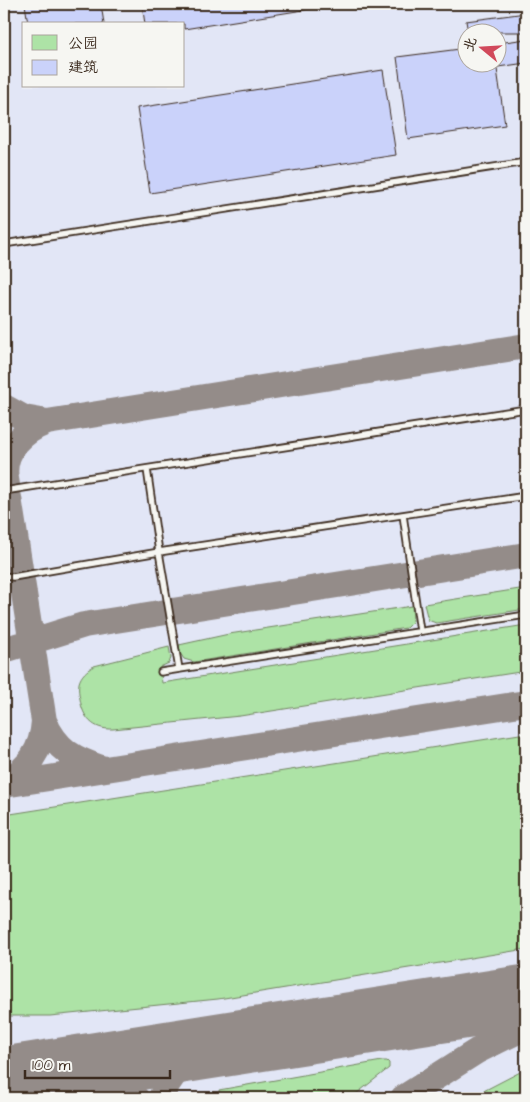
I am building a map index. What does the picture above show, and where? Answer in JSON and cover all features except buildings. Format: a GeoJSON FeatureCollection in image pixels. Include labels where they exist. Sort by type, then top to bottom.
{"type":"FeatureCollection","features":[{"type":"Feature","properties":{"kind":"lane"},"geometry":{"type":"LineString","coordinates":[[4,244],[526,162]]}},
{"type":"Feature","properties":{"kind":"lane"},"geometry":{"type":"LineString","coordinates":[[4,491],[526,409]]}},
{"type":"Feature","properties":{"kind":"lane"},"geometry":{"type":"LineString","coordinates":[[147,469],[179,669]]}},
{"type":"Feature","properties":{"kind":"lane"},"geometry":{"type":"LineString","coordinates":[[4,576],[14,577],[159,552],[526,496]]}},
{"type":"Feature","properties":{"kind":"lane"},"geometry":{"type":"LineString","coordinates":[[403,515],[420,631]]}},
{"type":"Feature","properties":{"kind":"lane"},"geometry":{"type":"LineString","coordinates":[[161,672],[526,614]]}},
{"type":"Feature","properties":{"kind":"shaded area"},"geometry":{"type":"Polygon","coordinates":[[[4,4],[526,4],[526,1098],[4,1098],[4,4]]]}},
{"type":"Feature","properties":{"kind":"green space"},"geometry":{"type":"Polygon","coordinates":[[[526,588],[526,609],[436,623],[428,620],[424,604],[526,588]]]}},
{"type":"Feature","properties":{"kind":"green space"},"geometry":{"type":"Polygon","coordinates":[[[412,606],[413,621],[406,628],[194,662],[184,659],[180,653],[179,645],[229,634],[412,606]]]}},
{"type":"Feature","properties":{"kind":"green space"},"geometry":{"type":"Polygon","coordinates":[[[526,625],[526,671],[240,716],[113,729],[106,729],[95,725],[86,717],[81,706],[79,683],[87,671],[94,666],[169,647],[171,658],[169,663],[160,667],[162,683],[526,625]]]}},
{"type":"Feature","properties":{"kind":"green space"},"geometry":{"type":"Polygon","coordinates":[[[526,733],[526,949],[218,999],[50,1016],[4,1016],[4,815],[526,733]]]}},
{"type":"Feature","properties":{"kind":"green space"},"geometry":{"type":"Polygon","coordinates":[[[382,1061],[389,1063],[389,1068],[351,1098],[220,1098],[219,1090],[382,1061]]]}},
{"type":"Feature","properties":{"kind":"green space"},"geometry":{"type":"Polygon","coordinates":[[[526,1069],[526,1098],[470,1098],[526,1069]]]}},
{"type":"Feature","properties":{"kind":"taxiway"},"geometry":{"type":"LineString","coordinates":[[6,479],[5,469],[10,451],[22,437],[47,422],[526,346]]}},
{"type":"Feature","properties":{"kind":"taxiway"},"geometry":{"type":"LineString","coordinates":[[4,407],[24,418],[47,422]]}},
{"type":"Feature","properties":{"kind":"taxiway"},"geometry":{"type":"LineString","coordinates":[[4,466],[44,721],[43,732],[37,750],[27,765],[4,785]]}},
{"type":"Feature","properties":{"kind":"taxiway"},"geometry":{"type":"LineString","coordinates":[[4,650],[84,625],[526,555]]}},
{"type":"Feature","properties":{"kind":"taxiway"},"geometry":{"type":"LineString","coordinates":[[4,785],[526,703]]}},
{"type":"Feature","properties":{"kind":"taxiway"},"geometry":{"type":"LineString","coordinates":[[44,721],[61,747],[84,762],[104,769]]}},
{"type":"Feature","properties":{"kind":"taxiway"},"geometry":{"type":"LineString","coordinates":[[338,1026],[453,1020],[526,1025]]}},
{"type":"Feature","properties":{"kind":"taxiway"},"geometry":{"type":"LineString","coordinates":[[403,1098],[477,1051],[526,1027]]}},
{"type":"Feature","properties":{"kind":"taxiway"},"geometry":{"type":"LineString","coordinates":[[10,1098],[86,1073],[216,1046]]}},
{"type":"Feature","properties":{"kind":"taxiway"},"geometry":{"type":"LineString","coordinates":[[161,1098],[173,1076],[191,1059],[206,1050]]}},
{"type":"Feature","properties":{"kind":"taxiway"},"geometry":{"type":"LineString","coordinates":[[4,1059],[103,1057]]}},
{"type":"Feature","properties":{"kind":"taxiway"},"geometry":{"type":"LineString","coordinates":[[84,1071],[112,1081],[136,1098]]}},
{"type":"Feature","properties":{"kind":"runway"},"geometry":{"type":"LineString","coordinates":[[4,1079],[526,997]]}}]}
